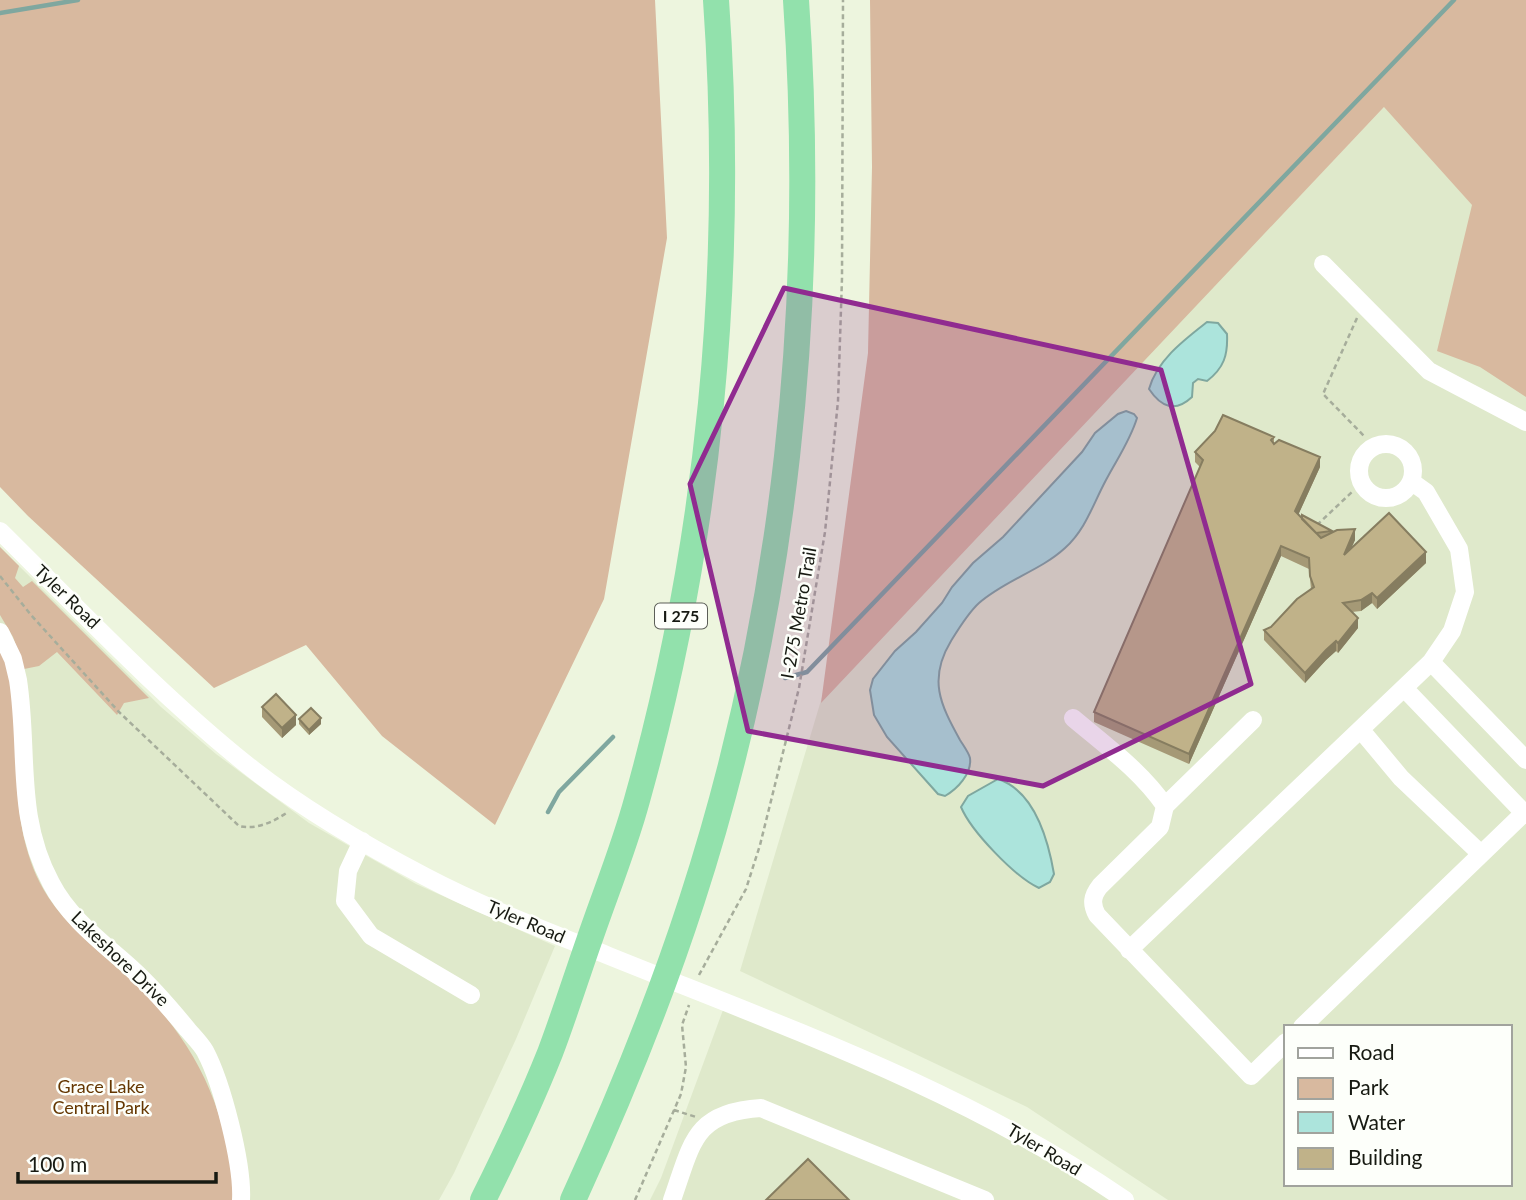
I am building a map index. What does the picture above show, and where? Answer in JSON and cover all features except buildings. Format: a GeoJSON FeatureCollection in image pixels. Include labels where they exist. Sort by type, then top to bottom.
{"type":"FeatureCollection","features":[{"type":"Feature","properties":{"kind":"highway","name":"I 275"},"geometry":{"type":"LineString","coordinates":[[483,1200],[550,1053],[624,842],[656,730],[684,603],[708,439],[721,280],[723,130],[716,0]]}},
{"type":"Feature","properties":{"kind":"highway"},"geometry":{"type":"LineString","coordinates":[[573,1200],[645,1033],[692,901],[734,746],[762,617],[786,467],[802,288],[804,139],[796,0]]}},
{"type":"Feature","properties":{"kind":"street"},"geometry":{"type":"LineString","coordinates":[[1323,264],[1362,311],[1429,371],[1526,422]]}},
{"type":"Feature","properties":{"kind":"street"},"geometry":{"type":"LineString","coordinates":[[1369,442],[1390,444],[1405,451],[1413,466],[1412,482],[1401,495],[1386,499],[1371,494],[1361,482],[1359,466],[1369,442]]}},
{"type":"Feature","properties":{"kind":"street"},"geometry":{"type":"LineString","coordinates":[[1129,950],[1431,662],[1452,631],[1465,592],[1459,549],[1426,492],[1412,482]]}},
{"type":"Feature","properties":{"kind":"street","name":"Tyler Road"},"geometry":{"type":"LineString","coordinates":[[0,531],[202,727],[246,764],[301,804],[362,841],[430,879],[495,910],[842,1050],[957,1101],[1062,1160],[1125,1200]]}},
{"type":"Feature","properties":{"kind":"street","name":"Lakeshore Drive"},"geometry":{"type":"LineString","coordinates":[[0,632],[13,659],[19,680],[27,815],[40,860],[52,885],[68,908],[159,995],[204,1050],[225,1105],[242,1185],[241,1200]]}},
{"type":"Feature","properties":{"kind":"street"},"geometry":{"type":"LineString","coordinates":[[1431,662],[1526,760]]}},
{"type":"Feature","properties":{"kind":"street"},"geometry":{"type":"LineString","coordinates":[[1304,1025],[1525,813],[1404,688]]}},
{"type":"Feature","properties":{"kind":"street"},"geometry":{"type":"LineString","coordinates":[[1073,718],[1128,765],[1165,806]]}},
{"type":"Feature","properties":{"kind":"street"},"geometry":{"type":"LineString","coordinates":[[1254,720],[1165,806],[1160,827],[1100,886],[1093,897],[1094,909],[1129,950],[1251,1076],[1284,1044]]}},
{"type":"Feature","properties":{"kind":"street"},"geometry":{"type":"LineString","coordinates":[[1361,730],[1401,778],[1481,854]]}},
{"type":"Feature","properties":{"kind":"street"},"geometry":{"type":"LineString","coordinates":[[362,841],[348,871],[345,901],[371,936],[471,995]]}},
{"type":"Feature","properties":{"kind":"street"},"geometry":{"type":"LineString","coordinates":[[672,1200],[692,1143],[709,1122],[737,1110],[761,1108],[985,1200]]}},
{"type":"Feature","properties":{"kind":"path","name":"I-275 Metro Trail"},"geometry":{"type":"LineString","coordinates":[[635,1200],[681,1094],[686,1067],[682,1025],[698,994],[700,973],[746,889],[760,845],[799,688],[825,532],[838,401],[842,278],[843,0]]}},
{"type":"Feature","properties":{"kind":"path"},"geometry":{"type":"LineString","coordinates":[[1362,311],[1323,394],[1369,442]]}},
{"type":"Feature","properties":{"kind":"path"},"geometry":{"type":"LineString","coordinates":[[1314,527],[1353,491]]}},
{"type":"Feature","properties":{"kind":"path"},"geometry":{"type":"LineString","coordinates":[[0,576],[31,615],[119,712],[239,826],[249,828],[272,822],[301,804]]}},
{"type":"Feature","properties":{"kind":"path"},"geometry":{"type":"LineString","coordinates":[[674,1110],[709,1122]]}},
{"type":"Feature","properties":{"kind":"highlighted area"},"geometry":{"type":"Polygon","coordinates":[[[784,288],[1161,370],[1251,684],[1043,786],[748,731],[690,484],[784,288]]]}},
{"type":"Feature","properties":{"kind":"shaded area"},"geometry":{"type":"Polygon","coordinates":[[[1385,106],[1526,266],[1526,1200],[1168,1200],[1027,1107],[740,971],[822,697],[1385,106]]]}},
{"type":"Feature","properties":{"kind":"shaded area"},"geometry":{"type":"Polygon","coordinates":[[[0,547],[161,707],[216,754],[309,823],[416,884],[555,946],[516,1039],[439,1200],[0,1200],[0,547]]]}},
{"type":"Feature","properties":{"kind":"shaded area"},"geometry":{"type":"Polygon","coordinates":[[[723,1010],[890,1077],[1021,1144],[1111,1200],[650,1200],[661,1178],[723,1010]]]}},
{"type":"Feature","properties":{"kind":"green space"},"geometry":{"type":"Polygon","coordinates":[[[0,0],[655,0],[667,238],[604,599],[495,825],[382,736],[306,645],[214,688],[0,487],[0,0]]]}},
{"type":"Feature","properties":{"kind":"green space"},"geometry":{"type":"Polygon","coordinates":[[[870,0],[1526,0],[1526,397],[1480,367],[1437,351],[1472,205],[1384,107],[821,703],[868,353],[872,167],[870,0]]]}},
{"type":"Feature","properties":{"kind":"green space"},"geometry":{"type":"Polygon","coordinates":[[[0,547],[19,566],[15,578],[23,587],[32,581],[149,698],[124,703],[117,715],[57,652],[39,666],[24,669],[13,637],[0,615],[0,547]]]}},
{"type":"Feature","properties":{"kind":"green space","name":"Grace Lake Central Park"},"geometry":{"type":"Polygon","coordinates":[[[0,648],[11,689],[19,809],[32,865],[59,912],[156,1006],[176,1030],[192,1056],[217,1109],[231,1168],[234,1200],[0,1200],[0,648]]]}},
{"type":"Feature","properties":{"kind":"water"},"geometry":{"type":"Polygon","coordinates":[[[1207,322],[1218,323],[1227,334],[1226,355],[1221,366],[1207,381],[1198,379],[1193,383],[1192,397],[1186,402],[1174,406],[1163,404],[1149,389],[1158,369],[1172,351],[1207,322]]]}},
{"type":"Feature","properties":{"kind":"water"},"geometry":{"type":"Polygon","coordinates":[[[1126,411],[1137,418],[1134,426],[1078,533],[1055,556],[979,603],[964,621],[944,655],[938,680],[939,691],[947,715],[969,756],[970,764],[963,780],[954,789],[945,796],[938,794],[887,737],[874,715],[870,690],[873,679],[895,651],[942,603],[973,563],[1003,537],[1082,452],[1095,433],[1118,414],[1126,411]]]}},
{"type":"Feature","properties":{"kind":"water"},"geometry":{"type":"Polygon","coordinates":[[[998,779],[1021,794],[1030,805],[1043,832],[1054,874],[1050,882],[1039,888],[1018,874],[995,852],[974,828],[961,807],[968,796],[998,779]]]}},
{"type":"Feature","properties":{"kind":"waterway"},"geometry":{"type":"LineString","coordinates":[[0,13],[78,0]]}},
{"type":"Feature","properties":{"kind":"waterway"},"geometry":{"type":"LineString","coordinates":[[785,678],[807,672],[1454,0]]}},
{"type":"Feature","properties":{"kind":"waterway"},"geometry":{"type":"LineString","coordinates":[[548,812],[559,792],[613,737]]}}]}
